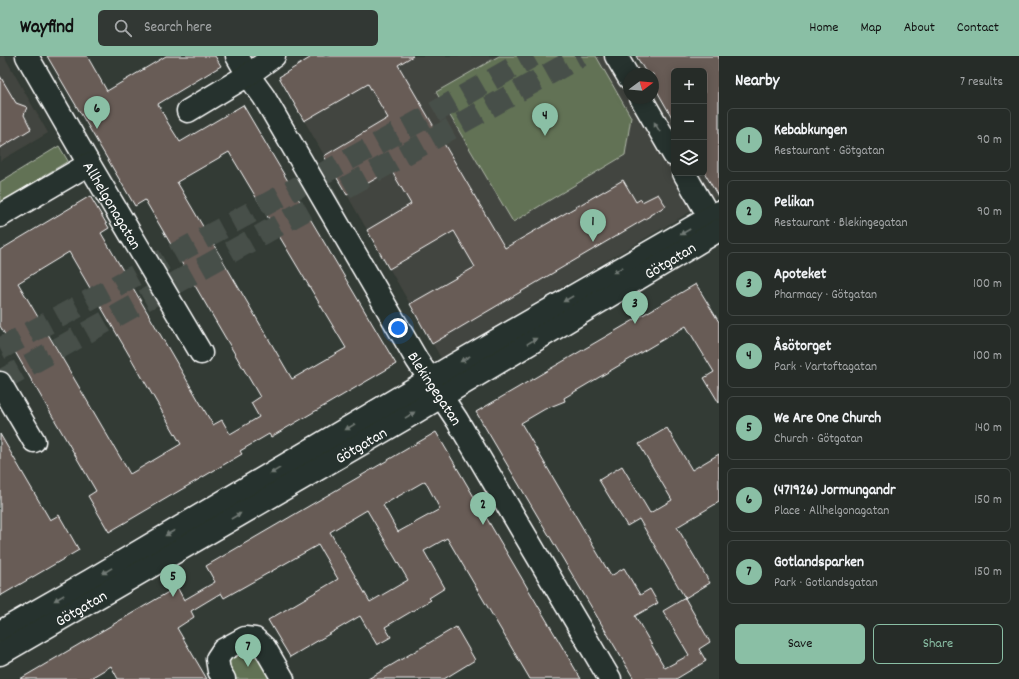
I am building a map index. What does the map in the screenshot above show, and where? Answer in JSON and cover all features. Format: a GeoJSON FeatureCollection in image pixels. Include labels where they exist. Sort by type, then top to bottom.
{"type":"FeatureCollection","features":[{"type":"Feature","properties":{"kind":"street","name":"Allhelgonagatan"},"geometry":{"type":"LineString","coordinates":[[27,56],[201,353]]}},
{"type":"Feature","properties":{"kind":"street","name":"Blekingegatan"},"geometry":{"type":"LineString","coordinates":[[237,56],[248,75],[264,97],[411,350],[460,425],[610,679]]}},
{"type":"Feature","properties":{"kind":"street"},"geometry":{"type":"LineString","coordinates":[[188,111],[248,75],[274,56]]}},
{"type":"Feature","properties":{"kind":"street"},"geometry":{"type":"LineString","coordinates":[[616,56],[623,68]]}},
{"type":"Feature","properties":{"kind":"street"},"geometry":{"type":"LineString","coordinates":[[644,104],[671,150]]}},
{"type":"Feature","properties":{"kind":"street"},"geometry":{"type":"LineString","coordinates":[[0,216],[89,164]]}},
{"type":"Feature","properties":{"kind":"street"},"geometry":{"type":"LineString","coordinates":[[686,176],[716,220]]}},
{"type":"Feature","properties":{"kind":"street","name":"Götgatan"},"geometry":{"type":"LineString","coordinates":[[0,632],[435,387],[716,220]]}},
{"type":"Feature","properties":{"kind":"street"},"geometry":{"type":"LineString","coordinates":[[0,382],[34,440]]}},
{"type":"Feature","properties":{"kind":"street","name":"Götgatan"},"geometry":{"type":"LineString","coordinates":[[0,654],[398,422],[435,387]]}},
{"type":"Feature","properties":{"kind":"street"},"geometry":{"type":"LineString","coordinates":[[224,679],[219,671],[217,659],[223,650],[245,638],[255,639],[265,648],[283,679]]}},
{"type":"Feature","properties":{"kind":"shaded area"},"geometry":{"type":"Polygon","coordinates":[[[0,56],[4,56],[48,133],[0,161],[0,56]]]}},
{"type":"Feature","properties":{"kind":"shaded area"},"geometry":{"type":"Polygon","coordinates":[[[313,56],[604,56],[617,77],[623,74],[623,104],[659,104],[659,68],[632,68],[653,56],[719,56],[719,195],[441,358],[279,77],[313,56]]]}},
{"type":"Feature","properties":{"kind":"green space"},"geometry":{"type":"Polygon","coordinates":[[[499,56],[596,56],[631,117],[625,155],[513,222],[436,92],[499,56]]]}},
{"type":"Feature","properties":{"kind":"green space"},"geometry":{"type":"Polygon","coordinates":[[[59,146],[68,161],[0,203],[0,182],[59,146]]]}},
{"type":"Feature","properties":{"kind":"green space"},"geometry":{"type":"Polygon","coordinates":[[[248,650],[261,656],[274,679],[230,679],[228,660],[248,650]]]}},
{"type":"Feature","properties":{"kind":"building"},"geometry":{"type":"Polygon","coordinates":[[[47,56],[87,56],[107,91],[166,56],[215,56],[221,66],[158,104],[168,123],[180,142],[243,105],[396,364],[271,437],[269,434],[240,451],[242,454],[109,532],[88,496],[96,491],[0,326],[0,250],[90,196],[109,228],[101,233],[213,425],[222,420],[230,434],[259,417],[251,403],[260,397],[145,200],[135,206],[47,56]],[[229,152],[177,182],[292,379],[346,348],[229,152]],[[69,252],[18,283],[130,474],[181,444],[69,252]]]}},
{"type":"Feature","properties":{"kind":"building"},"geometry":{"type":"Polygon","coordinates":[[[313,56],[413,56],[398,65],[505,248],[623,180],[636,202],[641,199],[642,202],[658,194],[666,206],[432,344],[410,304],[475,267],[454,231],[389,269],[367,230],[411,204],[391,170],[347,195],[324,156],[388,118],[368,84],[304,121],[279,77],[313,56]]]}},
{"type":"Feature","properties":{"kind":"building"},"geometry":{"type":"Polygon","coordinates":[[[636,56],[719,56],[719,198],[706,176],[707,68],[671,68],[671,116],[659,95],[659,68],[643,68],[636,56]]]}},
{"type":"Feature","properties":{"kind":"building"},"geometry":{"type":"Polygon","coordinates":[[[0,76],[16,103],[27,107],[24,115],[31,129],[0,148],[0,76]]]}},
{"type":"Feature","properties":{"kind":"building"},"geometry":{"type":"Polygon","coordinates":[[[696,284],[719,322],[719,403],[704,378],[714,372],[686,326],[564,398],[565,401],[545,409],[521,423],[611,576],[624,568],[640,595],[650,589],[658,603],[635,616],[665,668],[689,655],[663,611],[685,598],[710,642],[699,649],[706,661],[676,679],[634,679],[476,412],[696,284]]]}},
{"type":"Feature","properties":{"kind":"building"},"geometry":{"type":"Polygon","coordinates":[[[667,428],[692,470],[719,454],[719,502],[677,527],[710,583],[685,598],[639,519],[627,526],[599,480],[622,466],[650,513],[672,500],[639,444],[667,428]]]}},
{"type":"Feature","properties":{"kind":"building"},"geometry":{"type":"Polygon","coordinates":[[[436,432],[581,679],[530,679],[447,538],[424,551],[445,588],[429,598],[431,600],[385,627],[391,637],[377,645],[360,616],[290,657],[268,620],[338,579],[318,545],[224,598],[221,593],[191,611],[194,617],[177,628],[207,679],[118,679],[111,666],[89,679],[20,679],[177,587],[184,600],[215,582],[206,566],[436,432]],[[425,481],[383,505],[398,532],[440,509],[425,481]],[[367,510],[330,532],[370,602],[408,580],[367,510]]]}},
{"type":"Feature","properties":{"kind":"building"},"geometry":{"type":"Polygon","coordinates":[[[0,434],[50,520],[59,515],[79,550],[0,596],[0,434]]]}},
{"type":"Feature","properties":{"kind":"building"},"geometry":{"type":"Polygon","coordinates":[[[456,627],[475,660],[444,679],[368,679],[456,627]]]}},
{"type":"Feature","properties":{"kind":"tunnel"},"geometry":{"type":"LineString","coordinates":[[0,349],[423,119],[533,56]]}},
{"type":"Feature","properties":{"kind":"tunnel"},"geometry":{"type":"LineString","coordinates":[[0,381],[581,56]]}},
{"type":"Feature","properties":{"kind":"place","name":"(471926) Jormungandr"},"geometry":{"type":"Point","coordinates":[97,129]}},
{"type":"Feature","properties":{"kind":"place","name":"Åsötorget"},"geometry":{"type":"Point","coordinates":[545,136]}},
{"type":"Feature","properties":{"kind":"place","name":"Kebabkungen"},"geometry":{"type":"Point","coordinates":[593,242]}},
{"type":"Feature","properties":{"kind":"place","name":"Apoteket"},"geometry":{"type":"Point","coordinates":[635,324]}},
{"type":"Feature","properties":{"kind":"place","name":"Pelikan"},"geometry":{"type":"Point","coordinates":[483,525]}},
{"type":"Feature","properties":{"kind":"place","name":"We Are One Church"},"geometry":{"type":"Point","coordinates":[173,597]}},
{"type":"Feature","properties":{"kind":"place","name":"Gotlandsparken"},"geometry":{"type":"Point","coordinates":[248,667]}}]}
